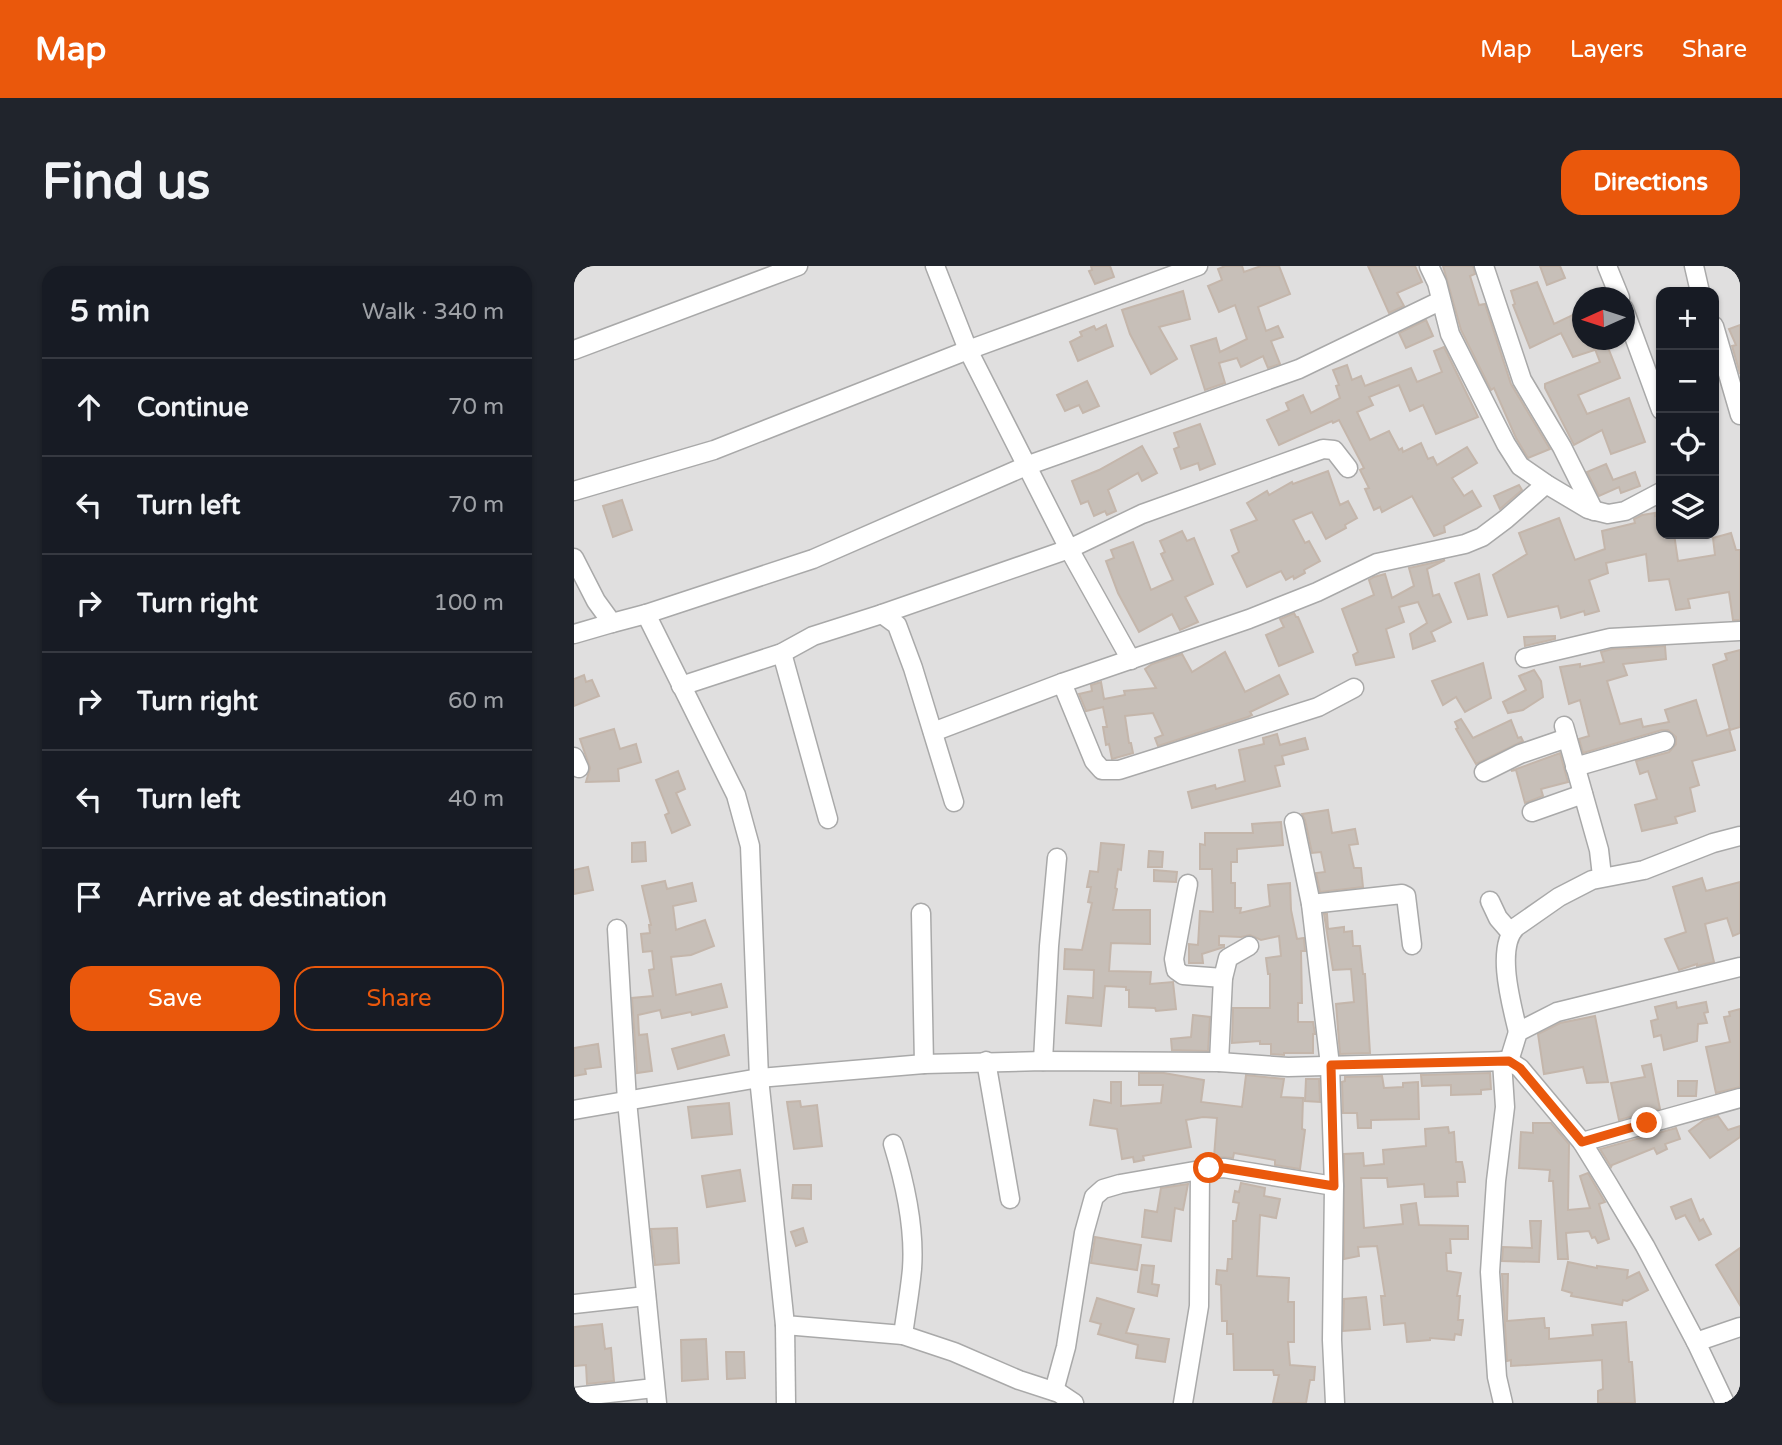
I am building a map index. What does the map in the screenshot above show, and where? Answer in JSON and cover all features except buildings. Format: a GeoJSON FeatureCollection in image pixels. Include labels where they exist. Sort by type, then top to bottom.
{"type":"FeatureCollection","features":[{"type":"Feature","properties":{"kind":"street"},"geometry":{"type":"LineString","coordinates":[[574,350],[761,272],[798,266]]}},
{"type":"Feature","properties":{"kind":"street"},"geometry":{"type":"LineString","coordinates":[[935,266],[968,350],[1069,549],[1131,660]]}},
{"type":"Feature","properties":{"kind":"street"},"geometry":{"type":"LineString","coordinates":[[574,491],[713,450],[968,350],[1198,266]]}},
{"type":"Feature","properties":{"kind":"street"},"geometry":{"type":"LineString","coordinates":[[1429,266],[1437,284],[1450,334],[1520,466],[1594,511],[1608,514],[1625,511],[1656,495]]}},
{"type":"Feature","properties":{"kind":"street"},"geometry":{"type":"LineString","coordinates":[[1484,266],[1522,380],[1562,447],[1594,511]]}},
{"type":"Feature","properties":{"kind":"street"},"geometry":{"type":"LineString","coordinates":[[1607,266],[1616,287]]}},
{"type":"Feature","properties":{"kind":"street"},"geometry":{"type":"LineString","coordinates":[[1694,266],[1699,287]]}},
{"type":"Feature","properties":{"kind":"street"},"geometry":{"type":"LineString","coordinates":[[574,634],[646,614],[813,559],[1026,466],[1299,369],[1440,301]]}},
{"type":"Feature","properties":{"kind":"street"},"geometry":{"type":"LineString","coordinates":[[1635,337],[1656,397]]}},
{"type":"Feature","properties":{"kind":"street"},"geometry":{"type":"LineString","coordinates":[[1719,343],[1740,415]]}},
{"type":"Feature","properties":{"kind":"street"},"geometry":{"type":"LineString","coordinates":[[681,686],[782,653],[813,636],[1069,549],[1142,514],[1323,449],[1334,450],[1348,468]]}},
{"type":"Feature","properties":{"kind":"street"},"geometry":{"type":"LineString","coordinates":[[933,732],[1062,683],[1249,619],[1317,592],[1377,563],[1474,540],[1506,519],[1546,484]]}},
{"type":"Feature","properties":{"kind":"street"},"geometry":{"type":"LineString","coordinates":[[574,558],[596,601],[611,623]]}},
{"type":"Feature","properties":{"kind":"street"},"geometry":{"type":"LineString","coordinates":[[646,614],[736,795],[750,846],[759,1078],[785,1325],[786,1403]]}},
{"type":"Feature","properties":{"kind":"street"},"geometry":{"type":"LineString","coordinates":[[882,614],[897,625],[954,802]]}},
{"type":"Feature","properties":{"kind":"street"},"geometry":{"type":"LineString","coordinates":[[1525,657],[1610,638],[1740,631]]}},
{"type":"Feature","properties":{"kind":"street"},"geometry":{"type":"LineString","coordinates":[[782,653],[828,819]]}},
{"type":"Feature","properties":{"kind":"street"},"geometry":{"type":"LineString","coordinates":[[1062,683],[1094,761],[1102,770],[1119,770],[1318,707],[1354,688]]}},
{"type":"Feature","properties":{"kind":"street"},"geometry":{"type":"LineString","coordinates":[[1484,772],[1565,732],[1599,850],[1602,876]]}},
{"type":"Feature","properties":{"kind":"street"},"geometry":{"type":"LineString","coordinates":[[1575,767],[1665,741]]}},
{"type":"Feature","properties":{"kind":"street"},"geometry":{"type":"LineString","coordinates":[[1532,812],[1583,794]]}},
{"type":"Feature","properties":{"kind":"street"},"geometry":{"type":"LineString","coordinates":[[1294,822],[1311,904],[1331,1065],[1334,1186],[1332,1340],[1335,1403]]}},
{"type":"Feature","properties":{"kind":"street"},"geometry":{"type":"LineString","coordinates":[[1510,933],[1559,897],[1602,876],[1622,876],[1643,870],[1713,843],[1740,836]]}},
{"type":"Feature","properties":{"kind":"street"},"geometry":{"type":"LineString","coordinates":[[1043,1061],[1057,858]]}},
{"type":"Feature","properties":{"kind":"street"},"geometry":{"type":"LineString","coordinates":[[1188,884],[1174,959],[1176,970],[1183,975],[1223,978]]}},
{"type":"Feature","properties":{"kind":"street"},"geometry":{"type":"LineString","coordinates":[[1311,904],[1402,894],[1406,896],[1412,945]]}},
{"type":"Feature","properties":{"kind":"street"},"geometry":{"type":"LineString","coordinates":[[1490,901],[1510,933],[1506,970],[1518,1032],[1505,1061],[1505,1107],[1496,1181],[1490,1272],[1496,1365],[1503,1403]]}},
{"type":"Feature","properties":{"kind":"street"},"geometry":{"type":"LineString","coordinates":[[920,913],[924,1064]]}},
{"type":"Feature","properties":{"kind":"street"},"geometry":{"type":"LineString","coordinates":[[574,1397],[656,1396],[627,1101],[617,929]]}},
{"type":"Feature","properties":{"kind":"street"},"geometry":{"type":"LineString","coordinates":[[1219,1062],[1223,978],[1228,958],[1249,946]]}},
{"type":"Feature","properties":{"kind":"street"},"geometry":{"type":"LineString","coordinates":[[1518,1032],[1557,1012],[1740,967]]}},
{"type":"Feature","properties":{"kind":"street"},"geometry":{"type":"LineString","coordinates":[[986,1061],[1010,1199]]}},
{"type":"Feature","properties":{"kind":"street"},"geometry":{"type":"LineString","coordinates":[[574,1110],[759,1078],[924,1064],[986,1061],[1219,1062],[1288,1067],[1505,1061],[1520,1068],[1582,1142],[1646,1245],[1725,1403]]}},
{"type":"Feature","properties":{"kind":"street"},"geometry":{"type":"LineString","coordinates":[[1582,1142],[1740,1098]]}},
{"type":"Feature","properties":{"kind":"street"},"geometry":{"type":"LineString","coordinates":[[893,1144],[903,1176],[911,1245],[912,1266],[903,1335]]}},
{"type":"Feature","properties":{"kind":"street"},"geometry":{"type":"LineString","coordinates":[[1054,1391],[1066,1348],[1084,1233],[1094,1197],[1104,1189],[1199,1170],[1224,1168],[1334,1186]]}},
{"type":"Feature","properties":{"kind":"street"},"geometry":{"type":"LineString","coordinates":[[1183,1403],[1199,1306],[1199,1170]]}},
{"type":"Feature","properties":{"kind":"street"},"geometry":{"type":"LineString","coordinates":[[574,1304],[646,1296]]}},
{"type":"Feature","properties":{"kind":"street"},"geometry":{"type":"LineString","coordinates":[[785,1325],[903,1335],[1054,1391],[1074,1403]]}},
{"type":"Feature","properties":{"kind":"street"},"geometry":{"type":"LineString","coordinates":[[1696,1342],[1740,1327]]}},
{"type":"Feature","properties":{"kind":"shaded area"},"geometry":{"type":"Polygon","coordinates":[[[574,266],[1740,266],[1740,1403],[574,1403],[574,266]]]}},
{"type":"Feature","properties":{"kind":"route"},"geometry":{"type":"LineString","coordinates":[[1209,1168],[1224,1168],[1334,1186],[1331,1065],[1509,1061],[1520,1068],[1582,1142],[1647,1123]]}}]}
